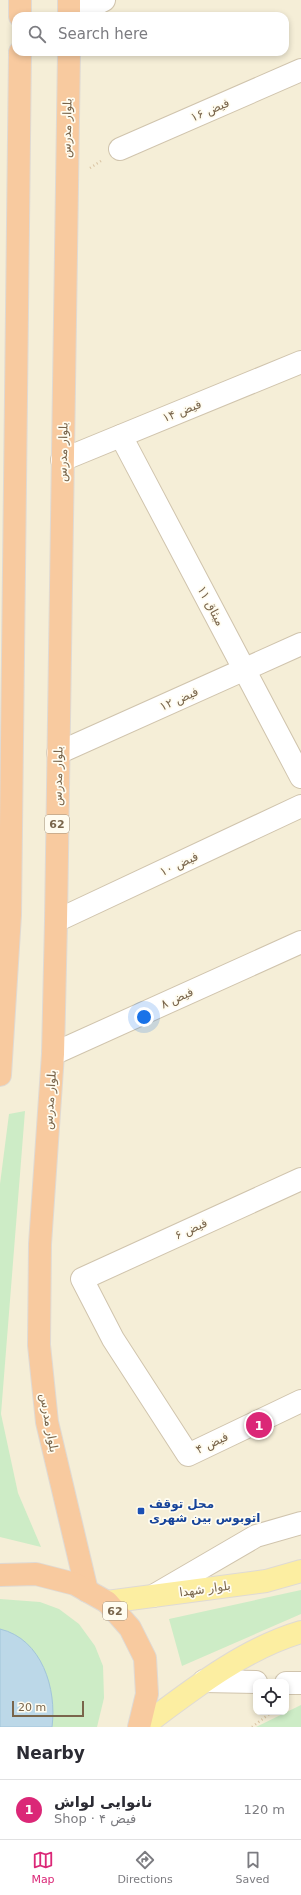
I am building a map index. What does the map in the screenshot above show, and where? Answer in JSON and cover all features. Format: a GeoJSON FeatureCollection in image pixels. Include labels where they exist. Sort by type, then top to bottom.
{"type":"FeatureCollection","features":[{"type":"Feature","properties":{"kind":"highway"},"geometry":{"type":"LineString","coordinates":[[20,0],[20,12]]}},
{"type":"Feature","properties":{"kind":"highway"},"geometry":{"type":"LineString","coordinates":[[69,0],[69,12]]}},
{"type":"Feature","properties":{"kind":"highway"},"geometry":{"type":"LineString","coordinates":[[0,1075],[10,914],[20,56]]}},
{"type":"Feature","properties":{"kind":"highway","name":"بلوار مدرس"},"geometry":{"type":"LineString","coordinates":[[69,56],[53,1054],[40,1244],[38,1345],[47,1422],[87,1591]]}},
{"type":"Feature","properties":{"kind":"highway","name":"62"},"geometry":{"type":"LineString","coordinates":[[0,1575],[36,1574],[75,1584],[107,1602],[130,1628],[145,1658],[147,1694],[141,1727]]}},
{"type":"Feature","properties":{"kind":"main road","name":"بلوار شهدا"},"geometry":{"type":"LineString","coordinates":[[107,1602],[266,1581],[301,1571]]}},
{"type":"Feature","properties":{"kind":"main road"},"geometry":{"type":"LineString","coordinates":[[141,1727],[204,1681],[276,1640],[301,1632]]}},
{"type":"Feature","properties":{"kind":"street"},"geometry":{"type":"LineString","coordinates":[[81,12],[104,0]]}},
{"type":"Feature","properties":{"kind":"street","name":"فیض ۱۶"},"geometry":{"type":"LineString","coordinates":[[120,149],[301,70]]}},
{"type":"Feature","properties":{"kind":"street","name":"فیض ۱۴"},"geometry":{"type":"LineString","coordinates":[[62,460],[301,362]]}},
{"type":"Feature","properties":{"kind":"street","name":"میثاق ۱۱"},"geometry":{"type":"LineString","coordinates":[[121,436],[301,777]]}},
{"type":"Feature","properties":{"kind":"street","name":"فیض ۱۲"},"geometry":{"type":"LineString","coordinates":[[58,753],[301,644]]}},
{"type":"Feature","properties":{"kind":"street","name":"فیض ۱۰"},"geometry":{"type":"LineString","coordinates":[[56,921],[301,806]]}},
{"type":"Feature","properties":{"kind":"street","name":"فیض ۸"},"geometry":{"type":"LineString","coordinates":[[53,1054],[301,942]]}},
{"type":"Feature","properties":{"kind":"street","name":"فیض ۶"},"geometry":{"type":"LineString","coordinates":[[188,1455],[113,1338],[82,1279],[301,1179]]}},
{"type":"Feature","properties":{"kind":"street","name":"فیض ۴"},"geometry":{"type":"LineString","coordinates":[[188,1455],[301,1401]]}},
{"type":"Feature","properties":{"kind":"street"},"geometry":{"type":"LineString","coordinates":[[153,1596],[256,1536],[301,1523]]}},
{"type":"Feature","properties":{"kind":"street"},"geometry":{"type":"LineString","coordinates":[[204,1681],[253,1682]]}},
{"type":"Feature","properties":{"kind":"street"},"geometry":{"type":"LineString","coordinates":[[289,1683],[301,1683]]}},
{"type":"Feature","properties":{"kind":"path"},"geometry":{"type":"LineString","coordinates":[[67,184],[120,149]]}},
{"type":"Feature","properties":{"kind":"path"},"geometry":{"type":"LineString","coordinates":[[252,1727],[268,1715]]}},
{"type":"Feature","properties":{"kind":"shaded area"},"geometry":{"type":"Polygon","coordinates":[[[0,0],[301,0],[301,1727],[0,1727],[0,0]]]}},
{"type":"Feature","properties":{"kind":"green space"},"geometry":{"type":"Polygon","coordinates":[[[25,1111],[1,1414],[18,1493],[41,1547],[0,1537],[0,1184],[9,1114],[25,1111]]]}},
{"type":"Feature","properties":{"kind":"green space"},"geometry":{"type":"Polygon","coordinates":[[[301,1590],[301,1614],[182,1666],[169,1619],[301,1590]]]}},
{"type":"Feature","properties":{"kind":"green space"},"geometry":{"type":"Polygon","coordinates":[[[0,1599],[40,1602],[59,1609],[79,1624],[95,1646],[103,1666],[104,1698],[97,1727],[0,1727],[0,1599]]]}},
{"type":"Feature","properties":{"kind":"green space"},"geometry":{"type":"Polygon","coordinates":[[[301,1705],[301,1727],[256,1727],[281,1715],[289,1715],[289,1711],[301,1705]]]}},
{"type":"Feature","properties":{"kind":"water"},"geometry":{"type":"Polygon","coordinates":[[[0,1629],[27,1643],[36,1654],[44,1668],[52,1697],[52,1727],[0,1727],[0,1629]]]}},
{"type":"Feature","properties":{"kind":"place","name":"نانوایی لواش"},"geometry":{"type":"Point","coordinates":[259,1425]}},
{"type":"Feature","properties":{"kind":"place","name":"محل توقف اتوبوس بین شهری"},"geometry":{"type":"Point","coordinates":[141,1511]}}]}
